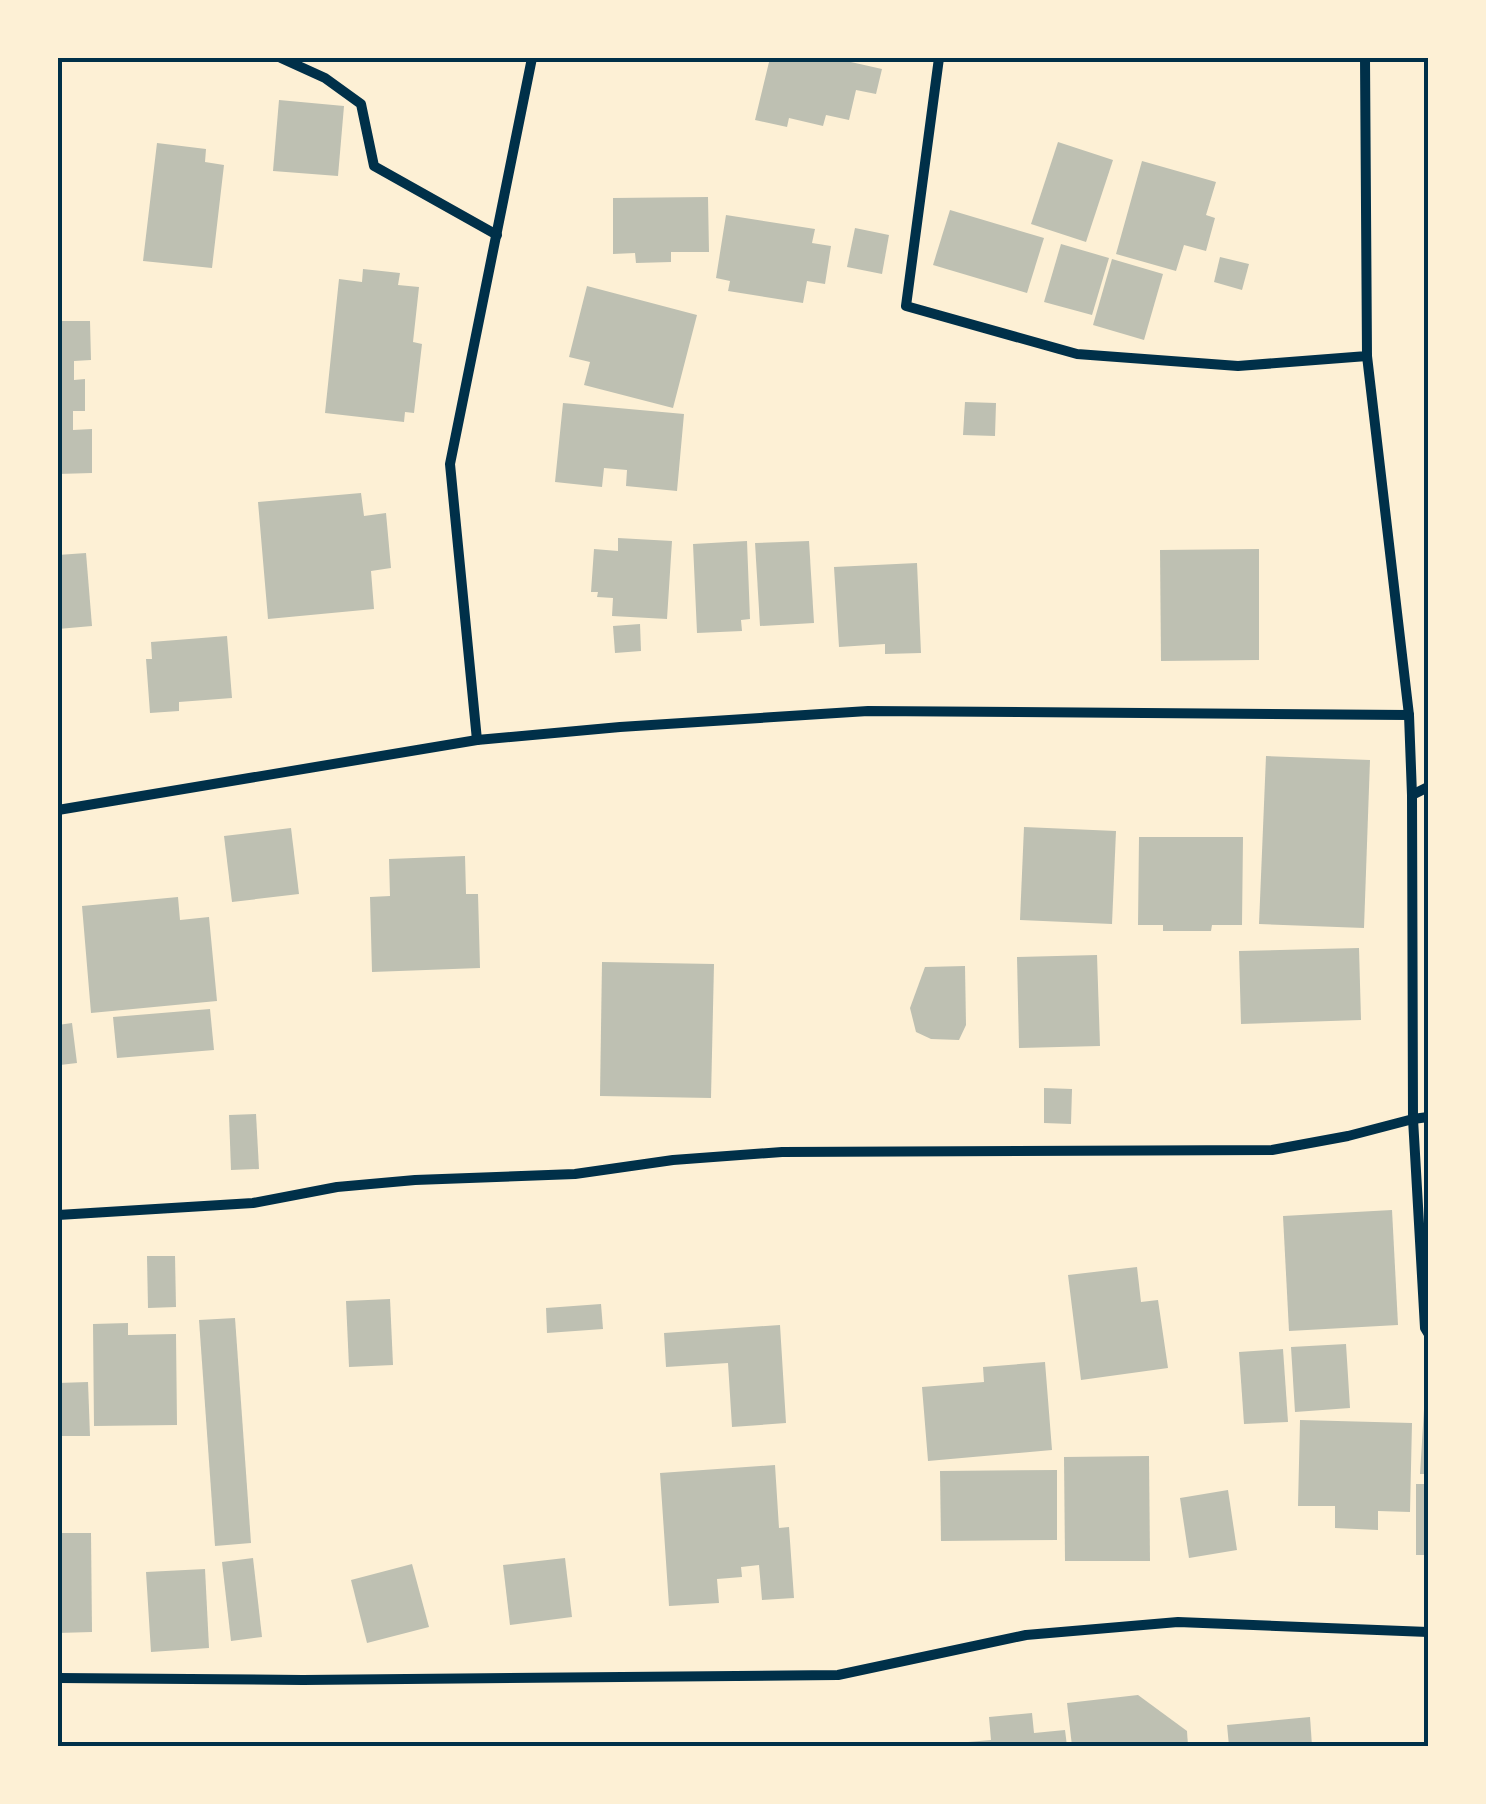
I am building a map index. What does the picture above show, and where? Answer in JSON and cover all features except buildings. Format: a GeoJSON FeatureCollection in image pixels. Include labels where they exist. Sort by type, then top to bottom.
{"type":"FeatureCollection","features":[{"type":"Feature","properties":{"kind":"street"},"geometry":{"type":"LineString","coordinates":[[281,58],[325,78],[362,104],[374,166],[497,235]]}},
{"type":"Feature","properties":{"kind":"street"},"geometry":{"type":"LineString","coordinates":[[477,740],[450,464],[532,58]]}},
{"type":"Feature","properties":{"kind":"street"},"geometry":{"type":"LineString","coordinates":[[940,58],[906,306],[1077,354],[1238,366],[1366,356]]}},
{"type":"Feature","properties":{"kind":"street"},"geometry":{"type":"LineString","coordinates":[[1365,58],[1366,356],[1409,715],[1413,1119],[1428,1333]]}},
{"type":"Feature","properties":{"kind":"street"},"geometry":{"type":"LineString","coordinates":[[58,810],[477,740],[620,727],[868,710],[1409,715]]}},
{"type":"Feature","properties":{"kind":"street"},"geometry":{"type":"LineString","coordinates":[[1412,795],[1428,788]]}},
{"type":"Feature","properties":{"kind":"street"},"geometry":{"type":"LineString","coordinates":[[58,1215],[253,1203],[337,1187],[575,1174],[673,1160],[782,1152],[1272,1150],[1428,1117]]}},
{"type":"Feature","properties":{"kind":"street"},"geometry":{"type":"LineString","coordinates":[[58,1678],[838,1675],[1026,1636],[1178,1622],[1428,1632]]}}]}
